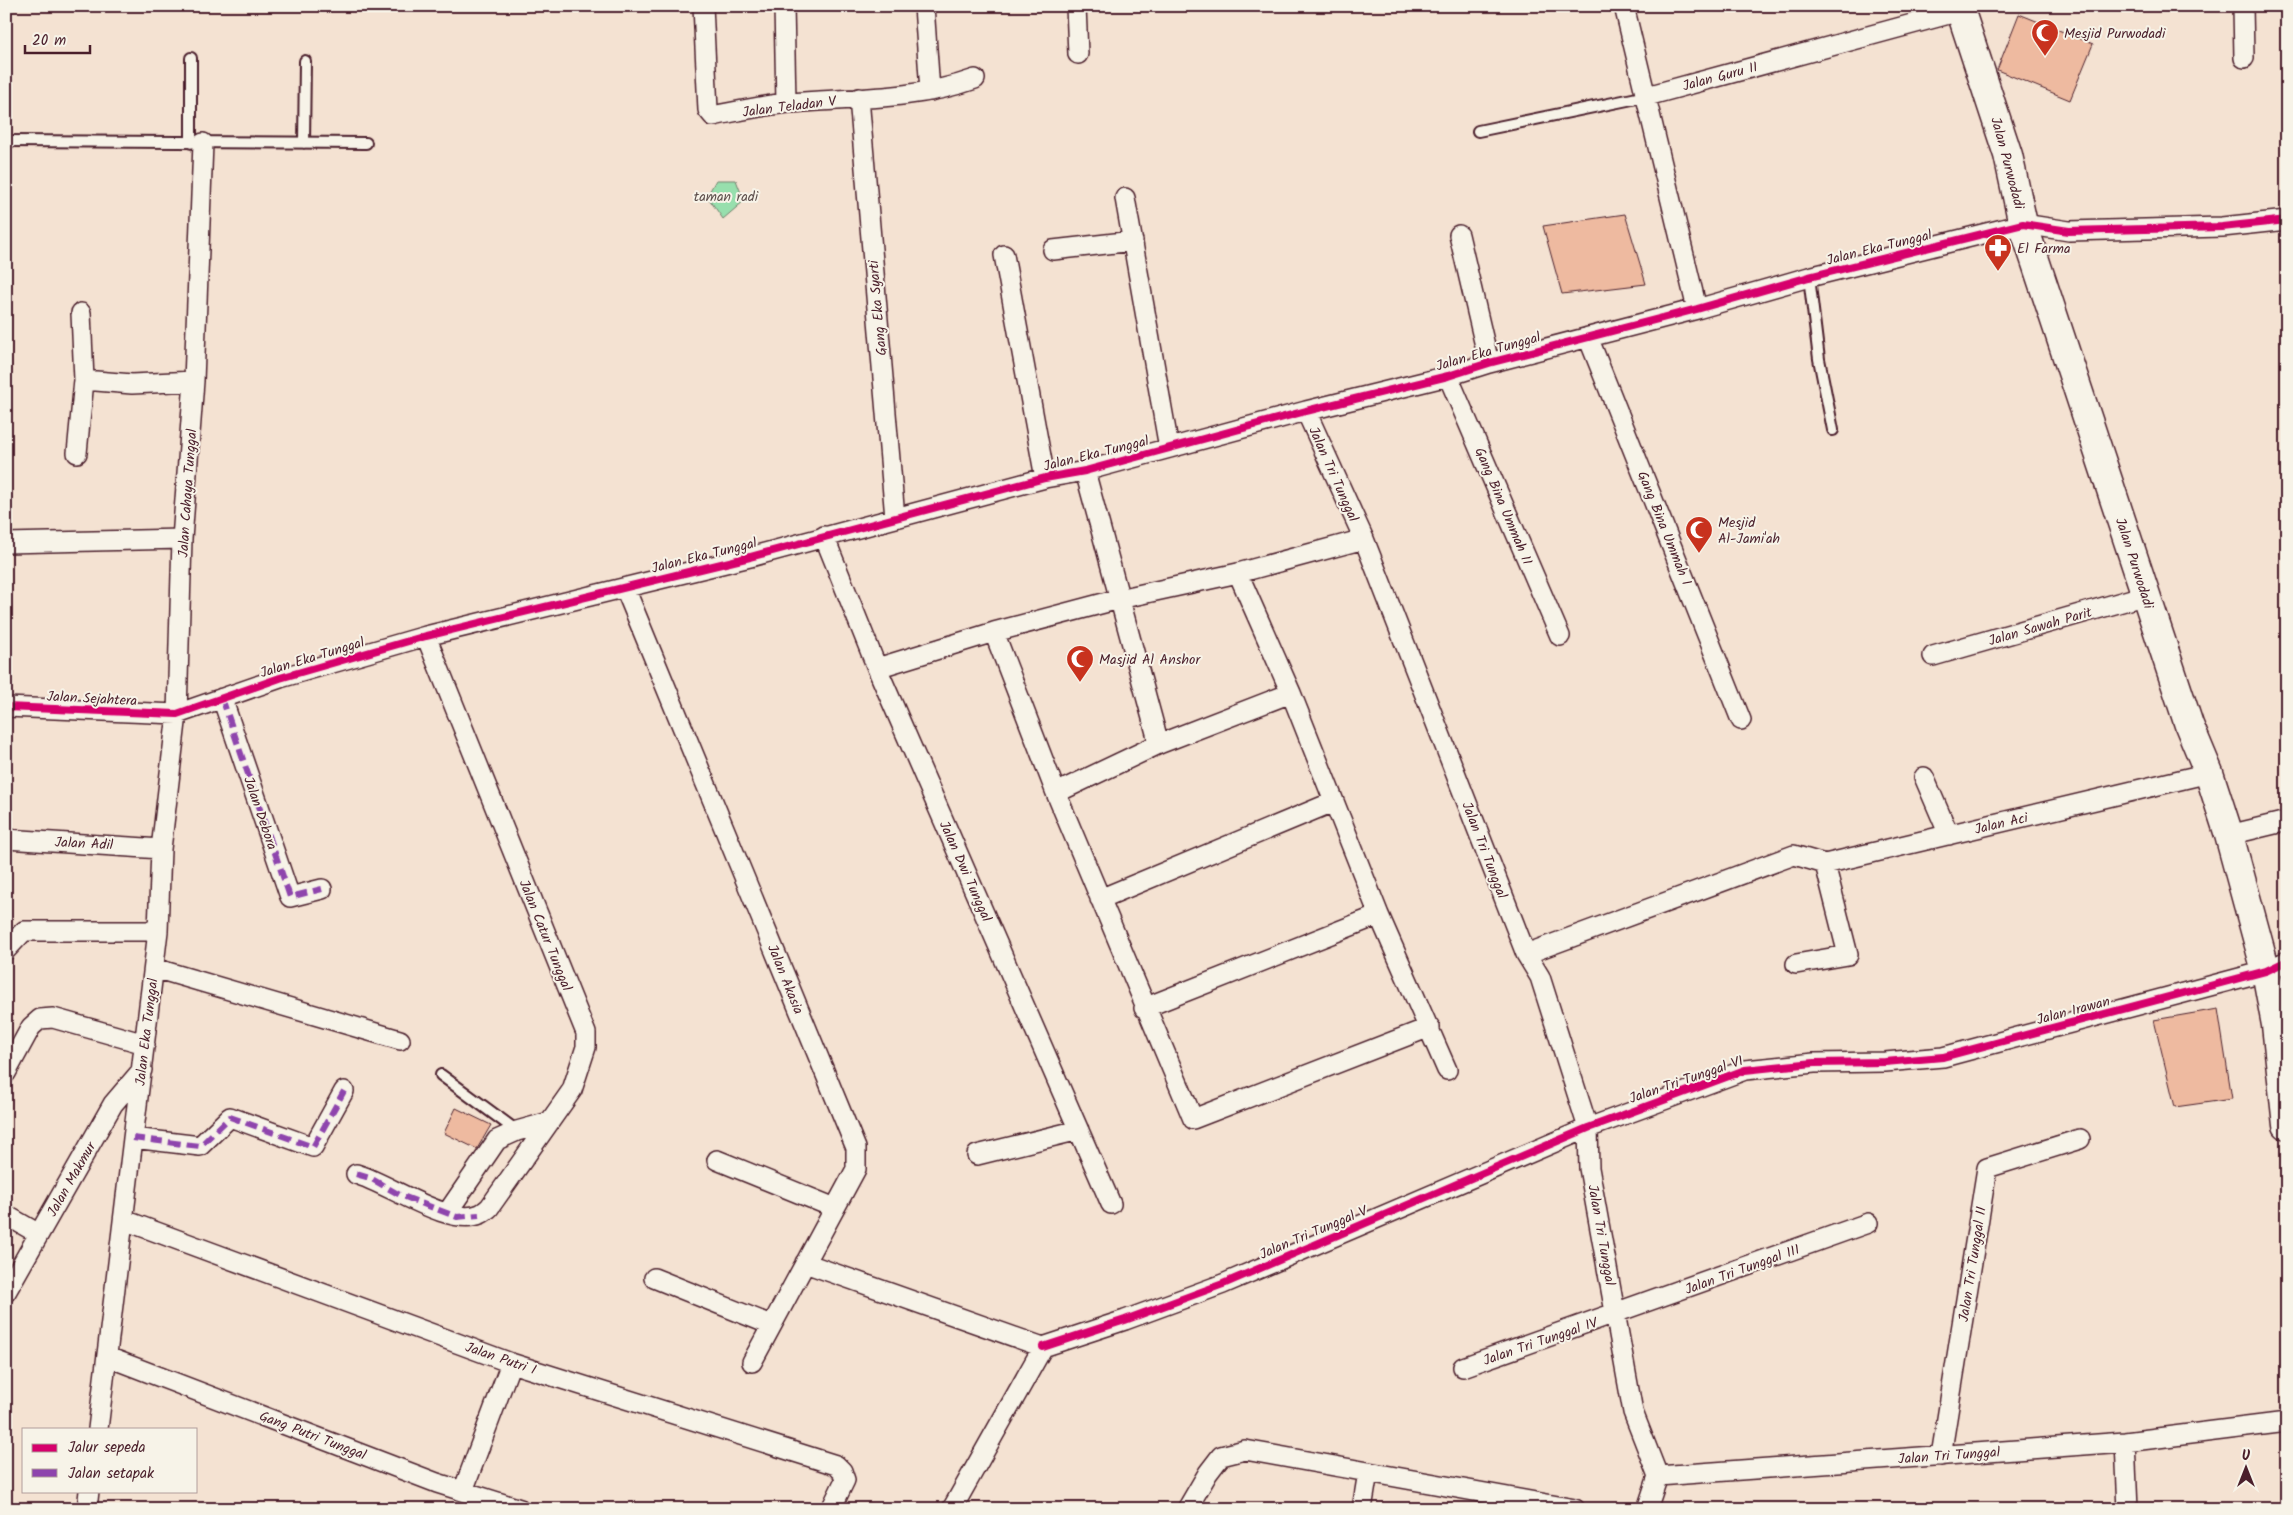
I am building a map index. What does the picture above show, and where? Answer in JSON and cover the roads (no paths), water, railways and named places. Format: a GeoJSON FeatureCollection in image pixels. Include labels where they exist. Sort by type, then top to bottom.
{"type":"FeatureCollection","features":[{"type":"Feature","properties":{"kind":"street","name":"Jalan Teladan V"},"geometry":{"type":"LineString","coordinates":[[703,6],[708,110],[713,116],[786,103],[859,98],[954,87],[975,79]]}},
{"type":"Feature","properties":{"kind":"street"},"geometry":{"type":"LineString","coordinates":[[784,6],[786,103]]}},
{"type":"Feature","properties":{"kind":"street"},"geometry":{"type":"LineString","coordinates":[[924,6],[930,90]]}},
{"type":"Feature","properties":{"kind":"street"},"geometry":{"type":"LineString","coordinates":[[1076,6],[1078,54]]}},
{"type":"Feature","properties":{"kind":"street"},"geometry":{"type":"LineString","coordinates":[[1624,6],[1697,309]]}},
{"type":"Feature","properties":{"kind":"street"},"geometry":{"type":"LineString","coordinates":[[2242,6],[2244,58]]}},
{"type":"Feature","properties":{"kind":"street","name":"Jalan Guru II"},"geometry":{"type":"LineString","coordinates":[[1647,96],[1960,9]]}},
{"type":"Feature","properties":{"kind":"street","name":"Jalan Purwodadi"},"geometry":{"type":"LineString","coordinates":[[1960,9],[2008,155],[2023,224],[2189,725],[2209,773],[2276,966],[2276,1025],[2287,1125]]}},
{"type":"Feature","properties":{"kind":"street","name":"Gang Eka Syarti"},"geometry":{"type":"LineString","coordinates":[[859,98],[895,518]]}},
{"type":"Feature","properties":{"kind":"street","name":"Jalan Cahaya Tunggal"},"geometry":{"type":"LineString","coordinates":[[177,714],[182,540],[194,381],[197,143]]}},
{"type":"Feature","properties":{"kind":"street"},"geometry":{"type":"LineString","coordinates":[[1125,198],[1170,448]]}},
{"type":"Feature","properties":{"kind":"street"},"geometry":{"type":"LineString","coordinates":[[2023,224],[2069,231],[2222,227],[2287,220]]}},
{"type":"Feature","properties":{"kind":"street","name":"Jalan Eka Tunggal"},"geometry":{"type":"LineString","coordinates":[[98,1428],[154,968],[158,931],[161,849],[177,714],[280,678],[426,636],[625,588],[1045,478],[1085,471],[1306,411],[1448,376],[1489,363],[1697,309],[1809,277],[2023,224]]}},
{"type":"Feature","properties":{"kind":"street"},"geometry":{"type":"LineString","coordinates":[[1458,235],[1489,363]]}},
{"type":"Feature","properties":{"kind":"street"},"geometry":{"type":"LineString","coordinates":[[1053,250],[1133,241]]}},
{"type":"Feature","properties":{"kind":"street"},"geometry":{"type":"LineString","coordinates":[[1004,255],[1045,478]]}},
{"type":"Feature","properties":{"kind":"street"},"geometry":{"type":"LineString","coordinates":[[77,453],[84,380],[81,313]]}},
{"type":"Feature","properties":{"kind":"street","name":"Gang Bina Ummah I"},"geometry":{"type":"LineString","coordinates":[[1588,337],[1742,720]]}},
{"type":"Feature","properties":{"kind":"street","name":"Gang Bina Ummah II"},"geometry":{"type":"LineString","coordinates":[[1448,376],[1560,636]]}},
{"type":"Feature","properties":{"kind":"street"},"geometry":{"type":"LineString","coordinates":[[84,380],[132,384],[194,381]]}},
{"type":"Feature","properties":{"kind":"street","name":"Jalan Tri Tunggal"},"geometry":{"type":"LineString","coordinates":[[1306,411],[1364,540],[1526,954],[1540,976],[1588,1128],[1590,1168],[1633,1412],[1658,1476],[2124,1442],[2287,1422]]}},
{"type":"Feature","properties":{"kind":"street"},"geometry":{"type":"LineString","coordinates":[[1085,471],[1159,744]]}},
{"type":"Feature","properties":{"kind":"street","name":"Jalan Dwi Tunggal"},"geometry":{"type":"LineString","coordinates":[[824,536],[877,668],[1111,1204]]}},
{"type":"Feature","properties":{"kind":"street"},"geometry":{"type":"LineString","coordinates":[[6,543],[182,540]]}},
{"type":"Feature","properties":{"kind":"street"},"geometry":{"type":"LineString","coordinates":[[877,668],[994,632],[1119,599],[1238,573],[1364,540]]}},
{"type":"Feature","properties":{"kind":"street"},"geometry":{"type":"LineString","coordinates":[[1238,573],[1291,693],[1333,802],[1447,1070]]}},
{"type":"Feature","properties":{"kind":"street","name":"Jalan Akasia"},"geometry":{"type":"LineString","coordinates":[[625,588],[856,1148],[856,1169],[752,1362]]}},
{"type":"Feature","properties":{"kind":"street","name":"Jalan Sawah Parit"},"geometry":{"type":"LineString","coordinates":[[1933,656],[2146,595]]}},
{"type":"Feature","properties":{"kind":"street"},"geometry":{"type":"LineString","coordinates":[[994,632],[1056,793],[1144,1008],[1193,1119],[1430,1027]]}},
{"type":"Feature","properties":{"kind":"street","name":"Jalan Catur Tunggal"},"geometry":{"type":"LineString","coordinates":[[426,636],[586,1033],[586,1047],[572,1090],[489,1208],[479,1215],[457,1216],[446,1212]]}},
{"type":"Feature","properties":{"kind":"street"},"geometry":{"type":"LineString","coordinates":[[1056,793],[1159,744],[1291,693]]}},
{"type":"Feature","properties":{"kind":"street","name":"Jalan Debora"},"geometry":{"type":"LineString","coordinates":[[222,698],[290,896],[322,889]]}},
{"type":"Feature","properties":{"kind":"street","name":"Jalan Sejahtera"},"geometry":{"type":"LineString","coordinates":[[6,707],[177,714]]}},
{"type":"Feature","properties":{"kind":"street","name":"Jalan Aci"},"geometry":{"type":"LineString","coordinates":[[1526,954],[1794,855],[1824,864],[2209,773]]}},
{"type":"Feature","properties":{"kind":"street"},"geometry":{"type":"LineString","coordinates":[[1924,777],[1949,835]]}},
{"type":"Feature","properties":{"kind":"street"},"geometry":{"type":"LineString","coordinates":[[1100,899],[1333,802]]}},
{"type":"Feature","properties":{"kind":"street"},"geometry":{"type":"LineString","coordinates":[[2229,835],[2287,821]]}},
{"type":"Feature","properties":{"kind":"street","name":"Jalan Adil"},"geometry":{"type":"LineString","coordinates":[[6,840],[161,849]]}},
{"type":"Feature","properties":{"kind":"street"},"geometry":{"type":"LineString","coordinates":[[1796,964],[1848,955],[1824,864]]}},
{"type":"Feature","properties":{"kind":"street"},"geometry":{"type":"LineString","coordinates":[[1144,1008],[1380,915]]}},
{"type":"Feature","properties":{"kind":"street"},"geometry":{"type":"LineString","coordinates":[[6,950],[24,931],[158,931]]}},
{"type":"Feature","properties":{"kind":"street","name":"Jalan Irawan"},"geometry":{"type":"LineString","coordinates":[[1886,1062],[1943,1057],[2276,966]]}},
{"type":"Feature","properties":{"kind":"street"},"geometry":{"type":"LineString","coordinates":[[154,968],[400,1040]]}},
{"type":"Feature","properties":{"kind":"street"},"geometry":{"type":"LineString","coordinates":[[6,1073],[31,1027],[40,1019],[53,1018],[145,1044]]}},
{"type":"Feature","properties":{"kind":"street","name":"Jalan Tri Tunggal VI"},"geometry":{"type":"LineString","coordinates":[[1588,1128],[1746,1070],[1814,1063],[1886,1062]]}},
{"type":"Feature","properties":{"kind":"street","name":"Jalan Makmur"},"geometry":{"type":"LineString","coordinates":[[6,1292],[113,1104],[142,1070]]}},
{"type":"Feature","properties":{"kind":"street"},"geometry":{"type":"LineString","coordinates":[[134,1138],[200,1146],[230,1117],[313,1147],[344,1091]]}},
{"type":"Feature","properties":{"kind":"street"},"geometry":{"type":"LineString","coordinates":[[356,1174],[370,1178],[400,1195],[446,1212],[497,1140],[517,1131],[549,1122]]}},
{"type":"Feature","properties":{"kind":"street","name":"Jalan Tri Tunggal V"},"geometry":{"type":"LineString","coordinates":[[1043,1347],[1125,1320],[1223,1284],[1588,1128]]}},
{"type":"Feature","properties":{"kind":"street"},"geometry":{"type":"LineString","coordinates":[[977,1154],[1080,1130]]}},
{"type":"Feature","properties":{"kind":"street","name":"Jalan Tri Tunggal II"},"geometry":{"type":"LineString","coordinates":[[1941,1456],[1987,1168],[2080,1139]]}},
{"type":"Feature","properties":{"kind":"street"},"geometry":{"type":"LineString","coordinates":[[718,1160],[835,1208]]}},
{"type":"Feature","properties":{"kind":"street"},"geometry":{"type":"LineString","coordinates":[[6,1215],[39,1234]]}},
{"type":"Feature","properties":{"kind":"street","name":"Jalan Putri I"},"geometry":{"type":"LineString","coordinates":[[124,1220],[511,1363],[836,1465],[842,1470],[845,1480],[831,1509]]}},
{"type":"Feature","properties":{"kind":"street","name":"Jalan Tri Tunggal III"},"geometry":{"type":"LineString","coordinates":[[1616,1314],[1868,1223]]}},
{"type":"Feature","properties":{"kind":"street"},"geometry":{"type":"LineString","coordinates":[[805,1263],[1043,1347],[952,1509]]}},
{"type":"Feature","properties":{"kind":"street"},"geometry":{"type":"LineString","coordinates":[[654,1278],[771,1325]]}},
{"type":"Feature","properties":{"kind":"street","name":"Jalan Tri Tunggal IV"},"geometry":{"type":"LineString","coordinates":[[1463,1368],[1616,1314]]}},
{"type":"Feature","properties":{"kind":"street","name":"Gang Putri Tunggal"},"geometry":{"type":"LineString","coordinates":[[108,1357],[463,1491],[520,1509]]}},
{"type":"Feature","properties":{"kind":"street"},"geometry":{"type":"LineString","coordinates":[[463,1491],[511,1363]]}},
{"type":"Feature","properties":{"kind":"street"},"geometry":{"type":"LineString","coordinates":[[2124,1442],[2128,1509]]}},
{"type":"Feature","properties":{"kind":"street"},"geometry":{"type":"LineString","coordinates":[[1187,1509],[1208,1473],[1221,1456],[1244,1450],[1575,1509]]}},
{"type":"Feature","properties":{"kind":"street"},"geometry":{"type":"LineString","coordinates":[[1362,1509],[1368,1472]]}},
{"type":"Feature","properties":{"kind":"street"},"geometry":{"type":"LineString","coordinates":[[1647,1509],[1658,1476]]}},
{"type":"Feature","properties":{"kind":"street"},"geometry":{"type":"LineString","coordinates":[[87,1509],[89,1492]]}},
{"type":"Feature","properties":{"kind":"lane"},"geometry":{"type":"LineString","coordinates":[[191,58],[197,143]]}},
{"type":"Feature","properties":{"kind":"lane"},"geometry":{"type":"LineString","coordinates":[[304,144],[305,61]]}},
{"type":"Feature","properties":{"kind":"lane","name":"Jalan Guru II"},"geometry":{"type":"LineString","coordinates":[[1478,131],[1647,96]]}},
{"type":"Feature","properties":{"kind":"lane"},"geometry":{"type":"LineString","coordinates":[[6,141],[366,144]]}},
{"type":"Feature","properties":{"kind":"lane"},"geometry":{"type":"LineString","coordinates":[[1809,277],[1819,359],[1832,430]]}},
{"type":"Feature","properties":{"kind":"lane"},"geometry":{"type":"LineString","coordinates":[[441,1075],[517,1131]]}},
{"type":"Feature","properties":{"kind":"place","name":"Mesjid Purwodadi"},"geometry":{"type":"Point","coordinates":[2045,57]}},
{"type":"Feature","properties":{"kind":"place","name":"El Farma"},"geometry":{"type":"Point","coordinates":[1998,272]}},
{"type":"Feature","properties":{"kind":"place","name":"Mesjid Al-Jami'ah"},"geometry":{"type":"Point","coordinates":[1699,554]}},
{"type":"Feature","properties":{"kind":"place","name":"Masjid Al Anshor"},"geometry":{"type":"Point","coordinates":[1080,683]}},
{"type":"Feature","properties":{"kind":"park label","name":"taman radi"},"geometry":{"type":"Point","coordinates":[726,196]}}]}
